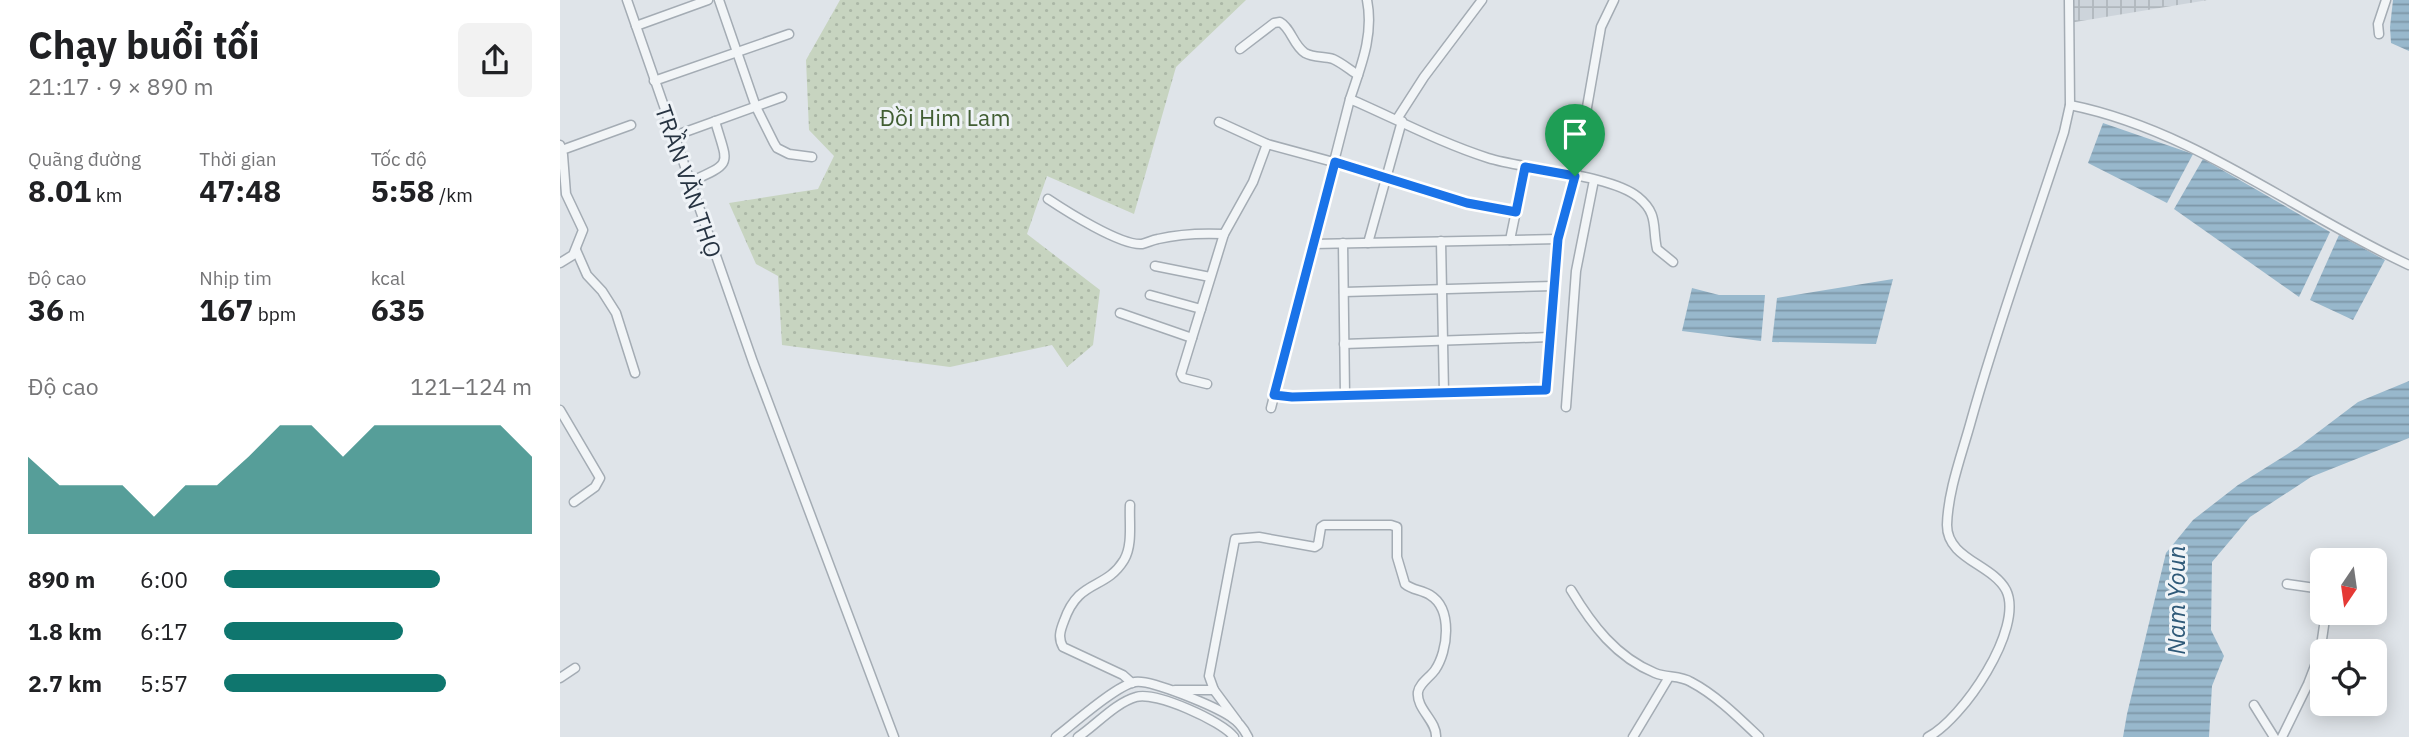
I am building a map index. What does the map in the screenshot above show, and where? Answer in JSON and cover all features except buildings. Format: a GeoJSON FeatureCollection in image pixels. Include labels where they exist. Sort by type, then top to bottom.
{"type":"FeatureCollection","features":[{"type":"Feature","properties":{"kind":"street","name":"TRẦN VĂN THỌ"},"geometry":{"type":"LineString","coordinates":[[626,0],[753,362],[894,737]]}},
{"type":"Feature","properties":{"kind":"street"},"geometry":{"type":"LineString","coordinates":[[636,26],[708,0]]}},
{"type":"Feature","properties":{"kind":"street"},"geometry":{"type":"LineString","coordinates":[[719,0],[756,107],[778,148],[789,154],[812,157]]}},
{"type":"Feature","properties":{"kind":"street"},"geometry":{"type":"LineString","coordinates":[[1271,408],[1368,36],[1367,0]]}},
{"type":"Feature","properties":{"kind":"street"},"geometry":{"type":"LineString","coordinates":[[1368,243],[1399,120],[1424,77],[1482,0]]}},
{"type":"Feature","properties":{"kind":"street"},"geometry":{"type":"LineString","coordinates":[[1274,395],[1546,390],[1558,239],[1575,176],[1599,37],[1603,20],[1614,0]]}},
{"type":"Feature","properties":{"kind":"street"},"geometry":{"type":"LineString","coordinates":[[1928,737],[1948,721],[1984,675],[2007,630],[2010,617],[2009,598],[2002,584],[1956,548],[1947,525],[1977,399],[2064,132],[2070,105],[2069,0]]}},
{"type":"Feature","properties":{"kind":"street"},"geometry":{"type":"LineString","coordinates":[[2379,34],[2378,24],[2386,0]]}},
{"type":"Feature","properties":{"kind":"street"},"geometry":{"type":"LineString","coordinates":[[1240,49],[1274,23],[1280,22],[1307,54],[1330,58],[1358,75]]}},
{"type":"Feature","properties":{"kind":"street"},"geometry":{"type":"LineString","coordinates":[[654,81],[789,34]]}},
{"type":"Feature","properties":{"kind":"street"},"geometry":{"type":"LineString","coordinates":[[674,136],[782,97]]}},
{"type":"Feature","properties":{"kind":"street"},"geometry":{"type":"LineString","coordinates":[[1350,99],[1473,153],[1621,187],[1640,198],[1654,216],[1657,249],[1672,262]]}},
{"type":"Feature","properties":{"kind":"street"},"geometry":{"type":"LineString","coordinates":[[2070,105],[2144,126],[2213,158],[2334,227],[2409,265]]}},
{"type":"Feature","properties":{"kind":"street"},"geometry":{"type":"LineString","coordinates":[[690,182],[720,169],[724,163],[725,156],[715,121]]}},
{"type":"Feature","properties":{"kind":"street"},"geometry":{"type":"LineString","coordinates":[[1219,122],[1267,144],[1385,176],[1467,203],[1516,212]]}},
{"type":"Feature","properties":{"kind":"street"},"geometry":{"type":"LineString","coordinates":[[560,263],[570,258],[576,250],[583,227],[566,194],[561,148],[631,125]]}},
{"type":"Feature","properties":{"kind":"street"},"geometry":{"type":"LineString","coordinates":[[1207,384],[1181,377],[1224,234],[1253,182],[1267,144]]}},
{"type":"Feature","properties":{"kind":"street"},"geometry":{"type":"LineString","coordinates":[[1510,240],[1525,167]]}},
{"type":"Feature","properties":{"kind":"street"},"geometry":{"type":"LineString","coordinates":[[1566,407],[1576,271],[1594,180]]}},
{"type":"Feature","properties":{"kind":"street"},"geometry":{"type":"LineString","coordinates":[[1048,200],[1082,221],[1131,243],[1198,233],[1224,234]]}},
{"type":"Feature","properties":{"kind":"street"},"geometry":{"type":"LineString","coordinates":[[1313,244],[1558,239]]}},
{"type":"Feature","properties":{"kind":"street"},"geometry":{"type":"LineString","coordinates":[[1441,242],[1444,393]]}},
{"type":"Feature","properties":{"kind":"street"},"geometry":{"type":"LineString","coordinates":[[1343,243],[1345,395]]}},
{"type":"Feature","properties":{"kind":"street"},"geometry":{"type":"LineString","coordinates":[[576,250],[587,275],[602,291],[616,313],[635,373]]}},
{"type":"Feature","properties":{"kind":"street"},"geometry":{"type":"LineString","coordinates":[[1155,266],[1210,277]]}},
{"type":"Feature","properties":{"kind":"street"},"geometry":{"type":"LineString","coordinates":[[1344,292],[1554,286]]}},
{"type":"Feature","properties":{"kind":"street"},"geometry":{"type":"LineString","coordinates":[[1150,295],[1200,309]]}},
{"type":"Feature","properties":{"kind":"street"},"geometry":{"type":"LineString","coordinates":[[1121,313],[1192,338]]}},
{"type":"Feature","properties":{"kind":"street"},"geometry":{"type":"LineString","coordinates":[[1345,344],[1550,337]]}},
{"type":"Feature","properties":{"kind":"street"},"geometry":{"type":"LineString","coordinates":[[560,410],[600,478],[595,487],[574,502]]}},
{"type":"Feature","properties":{"kind":"street"},"geometry":{"type":"LineString","coordinates":[[1130,505],[1127,555],[1115,571],[1074,598],[1061,629],[1060,640],[1063,647],[1123,675],[1132,682]]}},
{"type":"Feature","properties":{"kind":"street"},"geometry":{"type":"LineString","coordinates":[[1248,737],[1209,680],[1235,539],[1259,537],[1315,547],[1324,525],[1393,525],[1398,531],[1397,557],[1405,584],[1432,596],[1445,618],[1446,634],[1438,663],[1418,692],[1422,708],[1436,730],[1436,737]]}},
{"type":"Feature","properties":{"kind":"street"},"geometry":{"type":"LineString","coordinates":[[2287,584],[2310,587]]}},
{"type":"Feature","properties":{"kind":"street"},"geometry":{"type":"LineString","coordinates":[[1572,590],[1587,617],[1609,643],[1643,667],[1668,677],[1691,681],[1759,737]]}},
{"type":"Feature","properties":{"kind":"street"},"geometry":{"type":"LineString","coordinates":[[560,678],[575,668]]}},
{"type":"Feature","properties":{"kind":"street"},"geometry":{"type":"LineString","coordinates":[[2282,737],[2310,676]]}},
{"type":"Feature","properties":{"kind":"street"},"geometry":{"type":"LineString","coordinates":[[1635,734],[1668,677]]}},
{"type":"Feature","properties":{"kind":"street"},"geometry":{"type":"LineString","coordinates":[[1056,737],[1132,682],[1145,682],[1170,690],[1237,721]]}},
{"type":"Feature","properties":{"kind":"street"},"geometry":{"type":"LineString","coordinates":[[1170,690],[1214,690]]}},
{"type":"Feature","properties":{"kind":"street"},"geometry":{"type":"LineString","coordinates":[[1078,737],[1127,701],[1147,696],[1212,720],[1225,727],[1234,737]]}},
{"type":"Feature","properties":{"kind":"street"},"geometry":{"type":"LineString","coordinates":[[2254,705],[2274,737]]}},
{"type":"Feature","properties":{"kind":"shaded area"},"geometry":{"type":"Polygon","coordinates":[[[2068,0],[2208,0],[2069,23],[2068,0]]]}},
{"type":"Feature","properties":{"kind":"green space","name":"Đồi Him Lam"},"geometry":{"type":"Polygon","coordinates":[[[840,0],[1246,0],[1176,67],[1134,214],[1047,176],[1027,234],[1100,290],[1093,345],[1067,367],[1052,345],[950,367],[782,345],[778,276],[756,264],[729,203],[818,189],[834,156],[809,130],[806,60],[840,0]]]}},
{"type":"Feature","properties":{"kind":"water"},"geometry":{"type":"Polygon","coordinates":[[[2393,0],[2409,0],[2409,51],[2391,43],[2393,0]]]}},
{"type":"Feature","properties":{"kind":"water"},"geometry":{"type":"Polygon","coordinates":[[[2103,123],[2193,154],[2167,203],[2088,163],[2103,123]]]}},
{"type":"Feature","properties":{"kind":"water"},"geometry":{"type":"Polygon","coordinates":[[[2203,159],[2330,232],[2299,297],[2174,209],[2203,159]]]}},
{"type":"Feature","properties":{"kind":"water"},"geometry":{"type":"Polygon","coordinates":[[[2339,235],[2385,260],[2353,320],[2310,300],[2339,235]]]}},
{"type":"Feature","properties":{"kind":"water"},"geometry":{"type":"Polygon","coordinates":[[[1893,279],[1876,344],[1772,342],[1777,298],[1893,279]]]}},
{"type":"Feature","properties":{"kind":"water"},"geometry":{"type":"Polygon","coordinates":[[[1692,288],[1719,295],[1765,295],[1761,341],[1682,331],[1692,288]]]}},
{"type":"Feature","properties":{"kind":"water","name":"Nam Youn"},"geometry":{"type":"Polygon","coordinates":[[[2409,381],[2409,438],[2311,477],[2250,517],[2212,562],[2211,630],[2224,656],[2212,686],[2209,737],[2123,737],[2166,553],[2193,520],[2238,485],[2297,448],[2358,402],[2409,381]]]}},
{"type":"Feature","properties":{"kind":"route"},"geometry":{"type":"LineString","coordinates":[[1335,162],[1467,203],[1516,212],[1525,167],[1575,176],[1558,239],[1546,390],[1292,397],[1274,395],[1335,162]]}}]}
